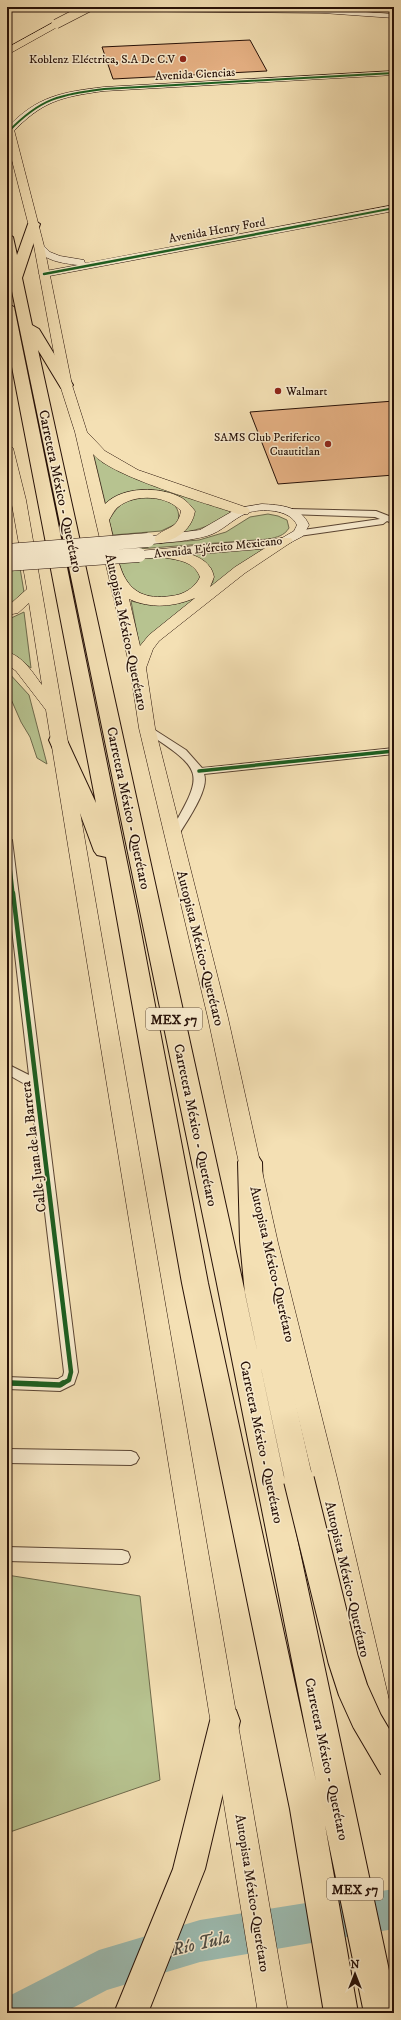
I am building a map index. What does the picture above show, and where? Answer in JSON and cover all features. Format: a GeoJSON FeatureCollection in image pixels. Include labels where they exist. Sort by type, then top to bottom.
{"type":"FeatureCollection","features":[{"type":"Feature","properties":{"kind":"highway"},"geometry":{"type":"LineString","coordinates":[[16,277],[34,224]]}},
{"type":"Feature","properties":{"kind":"highway","name":"Carretera México - Querétaro"},"geometry":{"type":"LineString","coordinates":[[7,237],[16,277],[12,320],[128,916],[195,1283],[321,1806],[374,1976],[382,2013]]}},
{"type":"Feature","properties":{"kind":"highway"},"geometry":{"type":"LineString","coordinates":[[12,320],[37,335],[66,385]]}},
{"type":"Feature","properties":{"kind":"highway","name":"Carretera México - Querétaro"},"geometry":{"type":"LineString","coordinates":[[12,320],[227,1272],[321,1806],[338,1997]]}},
{"type":"Feature","properties":{"kind":"highway"},"geometry":{"type":"LineString","coordinates":[[58,740],[81,789],[128,916]]}},
{"type":"Feature","properties":{"kind":"highway"},"geometry":{"type":"LineString","coordinates":[[250,1162],[252,1241],[258,1294],[299,1480],[349,1678],[367,1721],[393,1763]]}},
{"type":"Feature","properties":{"kind":"highway"},"geometry":{"type":"LineString","coordinates":[[131,2013],[189,1869],[225,1721]]}},
{"type":"Feature","properties":{"kind":"main road"},"geometry":{"type":"LineString","coordinates":[[7,52],[89,7]]}},
{"type":"Feature","properties":{"kind":"main road","name":"Autopista México-Querétaro"},"geometry":{"type":"LineString","coordinates":[[8,126],[34,224],[66,385],[81,432],[138,668],[147,728],[218,1018],[250,1162],[393,1763]]}},
{"type":"Feature","properties":{"kind":"main road"},"geometry":{"type":"LineString","coordinates":[[81,432],[100,454],[114,463],[133,472],[243,510]]}},
{"type":"Feature","properties":{"kind":"main road","name":"Autopista México-Querétaro"},"geometry":{"type":"LineString","coordinates":[[7,448],[23,529],[52,708],[225,1721],[271,2004]]}},
{"type":"Feature","properties":{"kind":"main road"},"geometry":{"type":"LineString","coordinates":[[102,520],[112,504],[122,499],[149,495],[174,499],[180,502],[188,511],[187,521],[180,528],[157,544]]}},
{"type":"Feature","properties":{"kind":"main road"},"geometry":{"type":"LineString","coordinates":[[8,514],[23,529]]}},
{"type":"Feature","properties":{"kind":"main road"},"geometry":{"type":"LineString","coordinates":[[138,668],[146,650],[154,638],[240,570],[286,541]]}},
{"type":"Feature","properties":{"kind":"main road"},"geometry":{"type":"LineString","coordinates":[[115,573],[126,592],[141,600],[160,602],[180,600],[196,593],[206,583],[207,574],[200,564],[157,544]]}},
{"type":"Feature","properties":{"kind":"main road"},"geometry":{"type":"LineString","coordinates":[[7,611],[13,610],[33,591]]}},
{"type":"Feature","properties":{"kind":"main road"},"geometry":{"type":"LineString","coordinates":[[7,657],[21,668],[52,708]]}},
{"type":"Feature","properties":{"kind":"street"},"geometry":{"type":"LineString","coordinates":[[8,8],[323,11],[394,16]]}},
{"type":"Feature","properties":{"kind":"street","name":"Avenida Ciencias"},"geometry":{"type":"LineString","coordinates":[[8,126],[37,106],[68,96],[98,90],[394,73]]}},
{"type":"Feature","properties":{"kind":"street","name":"Avenida Henry Ford"},"geometry":{"type":"LineString","coordinates":[[44,274],[101,262],[394,208]]}},
{"type":"Feature","properties":{"kind":"street","name":"Avenida Henry Ford"},"geometry":{"type":"LineString","coordinates":[[39,246],[46,254],[63,260],[101,262]]}},
{"type":"Feature","properties":{"kind":"street"},"geometry":{"type":"LineString","coordinates":[[243,510],[267,508],[291,512],[376,514],[393,520]]}},
{"type":"Feature","properties":{"kind":"street","name":"Avenida Ejército Mexicano"},"geometry":{"type":"LineString","coordinates":[[7,564],[139,555],[157,544],[203,534],[216,529],[243,510]]}},
{"type":"Feature","properties":{"kind":"street","name":"Avenida Ejército Mexicano"},"geometry":{"type":"LineString","coordinates":[[7,551],[157,544],[261,545],[286,541],[299,533],[303,525],[298,516],[291,512]]}},
{"type":"Feature","properties":{"kind":"street"},"geometry":{"type":"LineString","coordinates":[[299,533],[393,520]]}},
{"type":"Feature","properties":{"kind":"street"},"geometry":{"type":"LineString","coordinates":[[147,728],[189,756],[199,771],[199,785],[173,836]]}},
{"type":"Feature","properties":{"kind":"street"},"geometry":{"type":"LineString","coordinates":[[199,771],[394,751]]}},
{"type":"Feature","properties":{"kind":"street","name":"Calle Juan de la Barrera"},"geometry":{"type":"LineString","coordinates":[[7,840],[71,1372],[69,1380],[60,1385],[7,1383]]}},
{"type":"Feature","properties":{"kind":"street"},"geometry":{"type":"LineString","coordinates":[[7,1068],[36,1084]]}},
{"type":"Feature","properties":{"kind":"street"},"geometry":{"type":"LineString","coordinates":[[7,1456],[132,1458]]}},
{"type":"Feature","properties":{"kind":"street"},"geometry":{"type":"LineString","coordinates":[[7,1554],[122,1557]]}},
{"type":"Feature","properties":{"kind":"green space"},"geometry":{"type":"Polygon","coordinates":[[[93,452],[102,462],[148,483],[230,510],[230,513],[218,521],[206,526],[180,533],[188,527],[193,517],[191,506],[184,500],[173,495],[121,496],[111,499],[106,506],[93,452]]]}},
{"type":"Feature","properties":{"kind":"green space"},"geometry":{"type":"Polygon","coordinates":[[[142,498],[163,500],[174,505],[179,515],[178,523],[161,531],[113,535],[109,520],[116,510],[122,504],[130,500],[142,498]]]}},
{"type":"Feature","properties":{"kind":"green space"},"geometry":{"type":"Polygon","coordinates":[[[268,514],[287,520],[289,528],[285,533],[269,539],[7,559],[7,556],[199,540],[226,532],[250,517],[268,514]]]}},
{"type":"Feature","properties":{"kind":"green space"},"geometry":{"type":"Polygon","coordinates":[[[271,547],[140,649],[131,601],[154,605],[176,604],[196,597],[213,582],[213,576],[191,554],[271,547]]]}},
{"type":"Feature","properties":{"kind":"green space"},"geometry":{"type":"Polygon","coordinates":[[[162,557],[189,562],[203,576],[191,593],[155,599],[128,589],[118,560],[162,557]]]}},
{"type":"Feature","properties":{"kind":"green space"},"geometry":{"type":"Polygon","coordinates":[[[20,568],[24,592],[7,608],[7,569],[20,568]]]}},
{"type":"Feature","properties":{"kind":"green space"},"geometry":{"type":"Polygon","coordinates":[[[24,612],[31,668],[7,651],[7,620],[24,612]]]}},
{"type":"Feature","properties":{"kind":"green space"},"geometry":{"type":"Polygon","coordinates":[[[7,671],[29,695],[47,764],[37,758],[30,737],[21,722],[7,690],[7,671]]]}},
{"type":"Feature","properties":{"kind":"green space"},"geometry":{"type":"Polygon","coordinates":[[[7,1575],[140,1596],[160,1780],[7,1833],[7,1575]]]}},
{"type":"Feature","properties":{"kind":"building","name":"Koblenz Eléctrica, S.A De C.V"},"geometry":{"type":"Polygon","coordinates":[[[250,40],[267,71],[113,79],[102,47],[250,40]]]}},
{"type":"Feature","properties":{"kind":"building","name":"SAMS Club Periferico Cuautitlan"},"geometry":{"type":"Polygon","coordinates":[[[394,401],[394,475],[278,484],[250,412],[394,401]]]}},
{"type":"Feature","properties":{"kind":"waterway","name":"Río Tula"},"geometry":{"type":"LineString","coordinates":[[20,2013],[99,1971],[200,1941],[394,1909]]}},
{"type":"Feature","properties":{"kind":"cycle path"},"geometry":{"type":"LineString","coordinates":[[9,131],[24,115],[44,102],[64,96],[104,89],[394,73]]}},
{"type":"Feature","properties":{"kind":"cycle path"},"geometry":{"type":"LineString","coordinates":[[44,274],[394,208]]}},
{"type":"Feature","properties":{"kind":"cycle path"},"geometry":{"type":"LineString","coordinates":[[199,771],[394,751]]}},
{"type":"Feature","properties":{"kind":"cycle path"},"geometry":{"type":"LineString","coordinates":[[7,840],[71,1372],[69,1380],[60,1385],[7,1383]]}},
{"type":"Feature","properties":{"kind":"place","name":"Koblenz Eléctrica, S.A De C.V"},"geometry":{"type":"Point","coordinates":[183,59]}},
{"type":"Feature","properties":{"kind":"place","name":"Walmart"},"geometry":{"type":"Point","coordinates":[278,391]}},
{"type":"Feature","properties":{"kind":"place","name":"SAMS Club Periferico Cuautitlan"},"geometry":{"type":"Point","coordinates":[328,444]}}]}
